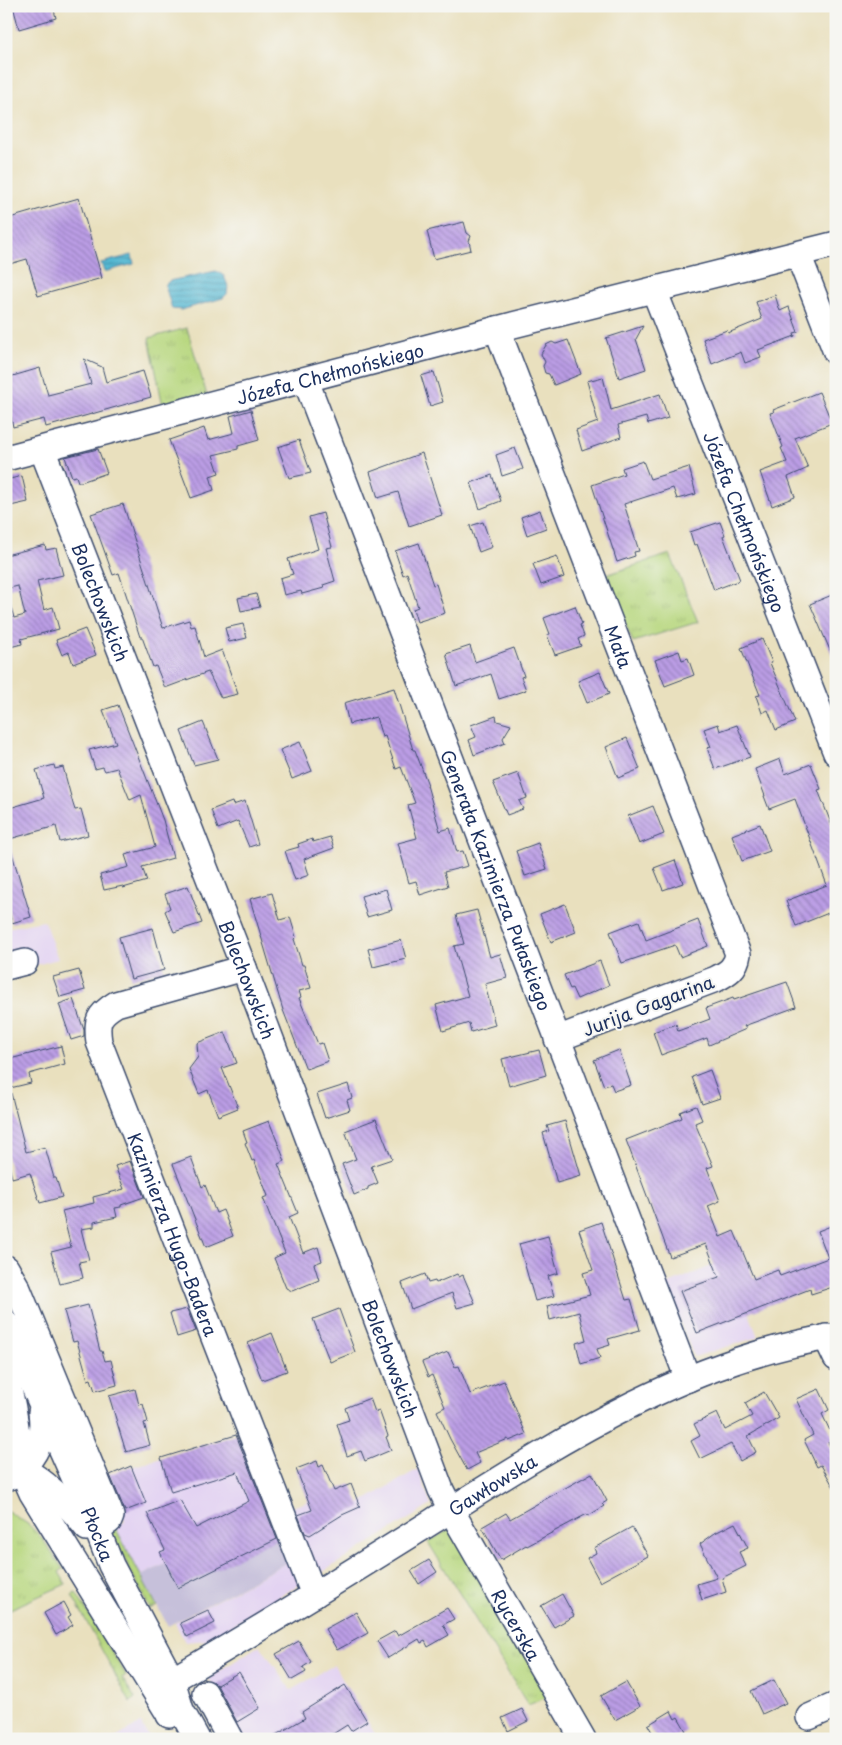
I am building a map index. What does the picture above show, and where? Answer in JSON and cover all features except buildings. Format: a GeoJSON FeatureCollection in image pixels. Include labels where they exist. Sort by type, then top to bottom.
{"type":"FeatureCollection","features":[{"type":"Feature","properties":{"kind":"street","name":"Józefa Chełmońskiego"},"geometry":{"type":"LineString","coordinates":[[6,458],[306,381],[497,329],[836,244]]}},
{"type":"Feature","properties":{"kind":"street"},"geometry":{"type":"LineString","coordinates":[[798,254],[836,352]]}},
{"type":"Feature","properties":{"kind":"street","name":"Józefa Chełmońskiego"},"geometry":{"type":"LineString","coordinates":[[654,290],[836,753]]}},
{"type":"Feature","properties":{"kind":"street","name":"Mała"},"geometry":{"type":"LineString","coordinates":[[497,329],[735,945],[738,954],[735,965]]}},
{"type":"Feature","properties":{"kind":"street","name":"Generała Kazimierza Pułaskiego"},"geometry":{"type":"LineString","coordinates":[[306,381],[688,1379]]}},
{"type":"Feature","properties":{"kind":"street","name":"Bolechowskich"},"geometry":{"type":"LineString","coordinates":[[42,449],[244,968],[438,1481],[451,1510]]}},
{"type":"Feature","properties":{"kind":"street","name":"Jurija Gagarina"},"geometry":{"type":"LineString","coordinates":[[557,1039],[716,980],[735,965]]}},
{"type":"Feature","properties":{"kind":"street","name":"Kazimierza Hugo-Badera"},"geometry":{"type":"LineString","coordinates":[[244,968],[116,1004],[99,1017],[96,1027],[99,1042],[314,1595]]}},
{"type":"Feature","properties":{"kind":"street"},"geometry":{"type":"LineString","coordinates":[[6,1268],[18,1289],[109,1510],[109,1521],[97,1529]]}},
{"type":"Feature","properties":{"kind":"street","name":"Płocka"},"geometry":{"type":"LineString","coordinates":[[6,1324],[97,1529],[111,1565],[172,1680],[181,1710],[197,1739]]}},
{"type":"Feature","properties":{"kind":"street","name":"Gawłowska"},"geometry":{"type":"LineString","coordinates":[[172,1680],[314,1595],[547,1450],[596,1422],[688,1379],[785,1346],[832,1344]]}},
{"type":"Feature","properties":{"kind":"street","name":"Płocka"},"geometry":{"type":"LineString","coordinates":[[6,1380],[11,1395],[12,1469],[26,1481],[44,1514],[184,1739]]}},
{"type":"Feature","properties":{"kind":"street"},"geometry":{"type":"LineString","coordinates":[[38,1397],[42,1418],[42,1436],[36,1451],[12,1469],[53,1490],[92,1535],[111,1565]]}},
{"type":"Feature","properties":{"kind":"street"},"geometry":{"type":"LineString","coordinates":[[6,1488],[25,1495],[44,1514]]}},
{"type":"Feature","properties":{"kind":"street","name":"Rycerska"},"geometry":{"type":"LineString","coordinates":[[451,1510],[583,1739]]}},
{"type":"Feature","properties":{"kind":"street"},"geometry":{"type":"LineString","coordinates":[[131,1654],[147,1669],[159,1676],[172,1680],[167,1687],[166,1693],[169,1715]]}},
{"type":"Feature","properties":{"kind":"street"},"geometry":{"type":"LineString","coordinates":[[204,1693],[230,1739]]}},
{"type":"Feature","properties":{"kind":"street"},"geometry":{"type":"LineString","coordinates":[[808,1717],[836,1705]]}},
{"type":"Feature","properties":{"kind":"shaded area"},"geometry":{"type":"Polygon","coordinates":[[[44,921],[58,959],[6,973],[6,928],[44,921]]]}},
{"type":"Feature","properties":{"kind":"shaded area"},"geometry":{"type":"Polygon","coordinates":[[[714,1265],[748,1311],[758,1337],[694,1357],[666,1285],[714,1265]]]}},
{"type":"Feature","properties":{"kind":"shaded area"},"geometry":{"type":"Polygon","coordinates":[[[240,1434],[271,1512],[141,1576],[115,1527],[125,1521],[105,1475],[240,1434]]]}},
{"type":"Feature","properties":{"kind":"shaded area"},"geometry":{"type":"Polygon","coordinates":[[[418,1469],[431,1505],[315,1577],[288,1509],[351,1484],[359,1504],[418,1469]]]}},
{"type":"Feature","properties":{"kind":"shaded area"},"geometry":{"type":"Polygon","coordinates":[[[271,1512],[291,1560],[168,1626],[141,1576],[271,1512]]]}},
{"type":"Feature","properties":{"kind":"shaded area"},"geometry":{"type":"Polygon","coordinates":[[[291,1560],[300,1584],[208,1640],[185,1642],[175,1623],[291,1560]]]}},
{"type":"Feature","properties":{"kind":"shaded area"},"geometry":{"type":"Polygon","coordinates":[[[260,1645],[291,1690],[334,1665],[378,1739],[242,1739],[209,1678],[260,1645]]]}},
{"type":"Feature","properties":{"kind":"shaded area"},"geometry":{"type":"Polygon","coordinates":[[[141,1723],[150,1739],[114,1739],[141,1723]]]}},
{"type":"Feature","properties":{"kind":"green space"},"geometry":{"type":"Polygon","coordinates":[[[187,328],[208,399],[164,411],[149,338],[187,328]]]}},
{"type":"Feature","properties":{"kind":"green space"},"geometry":{"type":"Polygon","coordinates":[[[670,554],[698,622],[633,642],[606,575],[670,554]]]}},
{"type":"Feature","properties":{"kind":"green space"},"geometry":{"type":"Polygon","coordinates":[[[6,1510],[29,1525],[41,1537],[63,1569],[59,1572],[66,1584],[6,1611],[6,1510]]]}},
{"type":"Feature","properties":{"kind":"green space"},"geometry":{"type":"Polygon","coordinates":[[[115,1527],[157,1606],[150,1609],[110,1530],[115,1527]]]}},
{"type":"Feature","properties":{"kind":"green space"},"geometry":{"type":"Polygon","coordinates":[[[453,1527],[555,1701],[549,1705],[545,1698],[528,1705],[428,1542],[453,1527]]]}},
{"type":"Feature","properties":{"kind":"green space"},"geometry":{"type":"Polygon","coordinates":[[[76,1593],[126,1675],[122,1678],[135,1698],[130,1702],[72,1595],[76,1593]]]}},
{"type":"Feature","properties":{"kind":"water"},"geometry":{"type":"Polygon","coordinates":[[[132,255],[134,264],[104,272],[101,263],[132,255]]]}},
{"type":"Feature","properties":{"kind":"water"},"geometry":{"type":"Polygon","coordinates":[[[216,271],[224,276],[228,286],[227,294],[223,298],[181,310],[172,309],[165,285],[169,281],[216,271]]]}}]}
